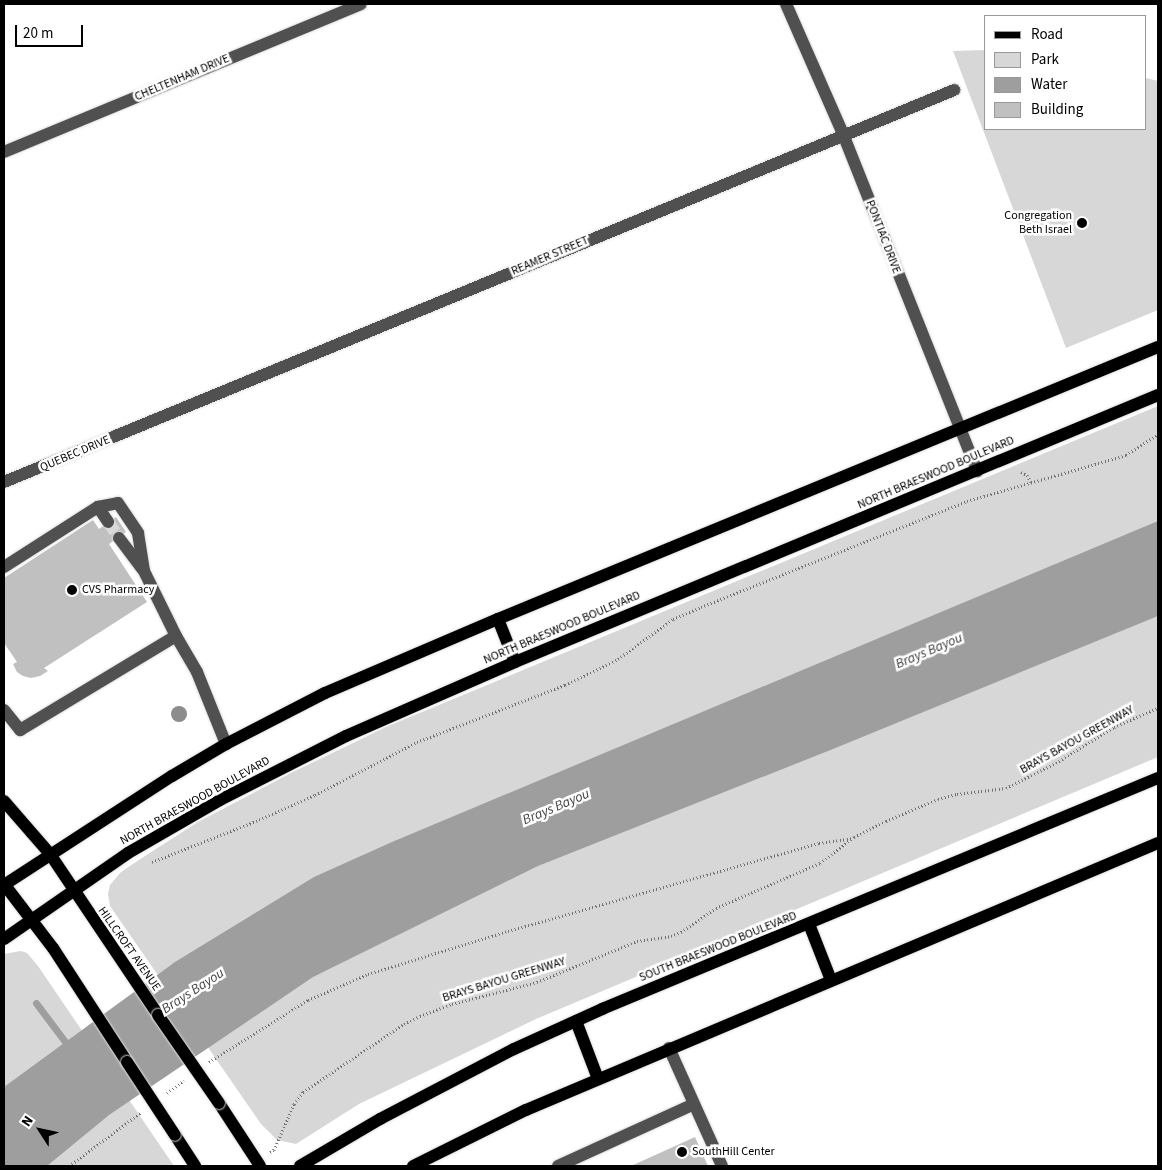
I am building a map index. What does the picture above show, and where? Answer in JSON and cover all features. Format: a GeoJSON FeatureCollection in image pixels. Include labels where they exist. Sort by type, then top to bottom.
{"type":"FeatureCollection","features":[{"type":"Feature","properties":{"kind":"main road"},"geometry":{"type":"LineString","coordinates":[[195,1166],[53,948],[4,884],[226,744],[325,693],[498,619],[1158,347]]}},
{"type":"Feature","properties":{"kind":"main road","name":"NORTH BRAESWOOD BOULEVARD"},"geometry":{"type":"LineString","coordinates":[[4,939],[128,854],[220,800],[346,736],[515,662],[1158,395]]}},
{"type":"Feature","properties":{"kind":"main road"},"geometry":{"type":"LineString","coordinates":[[498,619],[515,662]]}},
{"type":"Feature","properties":{"kind":"main road","name":"SOUTH BRAESWOOD BOULEVARD"},"geometry":{"type":"LineString","coordinates":[[300,1166],[380,1118],[514,1049],[576,1021],[1158,778]]}},
{"type":"Feature","properties":{"kind":"main road","name":"HILLCROFT AVENUE"},"geometry":{"type":"LineString","coordinates":[[4,801],[50,854],[260,1166]]}},
{"type":"Feature","properties":{"kind":"main road"},"geometry":{"type":"LineString","coordinates":[[420,1165],[526,1110],[1158,843]]}},
{"type":"Feature","properties":{"kind":"main road"},"geometry":{"type":"LineString","coordinates":[[809,924],[830,980]]}},
{"type":"Feature","properties":{"kind":"main road"},"geometry":{"type":"LineString","coordinates":[[576,1021],[598,1079]]}},
{"type":"Feature","properties":{"kind":"street","name":"CHELTENHAM DRIVE"},"geometry":{"type":"LineString","coordinates":[[4,152],[361,4]]}},
{"type":"Feature","properties":{"kind":"street","name":"PONTIAC DRIVE"},"geometry":{"type":"LineString","coordinates":[[786,4],[843,134],[976,471]]}},
{"type":"Feature","properties":{"kind":"street","name":"REAMER STREET"},"geometry":{"type":"LineString","coordinates":[[146,424],[843,134],[954,90]]}},
{"type":"Feature","properties":{"kind":"street","name":"QUEBEC DRIVE"},"geometry":{"type":"LineString","coordinates":[[4,482],[146,424]]}},
{"type":"Feature","properties":{"kind":"street"},"geometry":{"type":"LineString","coordinates":[[4,568],[98,507],[118,503],[138,533],[144,571]]}},
{"type":"Feature","properties":{"kind":"street"},"geometry":{"type":"LineString","coordinates":[[98,507],[108,522]]}},
{"type":"Feature","properties":{"kind":"street"},"geometry":{"type":"LineString","coordinates":[[119,538],[144,571],[176,636],[197,672],[226,744]]}},
{"type":"Feature","properties":{"kind":"street"},"geometry":{"type":"LineString","coordinates":[[4,710],[20,730],[176,636]]}},
{"type":"Feature","properties":{"kind":"street"},"geometry":{"type":"LineString","coordinates":[[669,1048],[722,1166]]}},
{"type":"Feature","properties":{"kind":"street"},"geometry":{"type":"LineString","coordinates":[[558,1166],[694,1104]]}},
{"type":"Feature","properties":{"kind":"path"},"geometry":{"type":"LineString","coordinates":[[145,864],[298,802],[417,742],[565,685],[618,659],[673,619],[701,607],[967,501],[1126,455],[1158,434]]}},
{"type":"Feature","properties":{"kind":"path","name":"BRAYS BAYOU GREENWAY"},"geometry":{"type":"LineString","coordinates":[[274,1150],[286,1119],[303,1092],[404,1024],[452,1004],[563,973],[637,941],[671,936],[681,932],[716,908],[820,863],[854,837],[938,799],[957,794],[1006,788],[1056,763],[1114,727],[1158,708]]}},
{"type":"Feature","properties":{"kind":"path"},"geometry":{"type":"LineString","coordinates":[[207,1063],[308,1000],[368,974],[508,931],[744,864],[819,843],[854,837]]}},
{"type":"Feature","properties":{"kind":"path"},"geometry":{"type":"LineString","coordinates":[[162,1096],[192,1074]]}},
{"type":"Feature","properties":{"kind":"path"},"geometry":{"type":"LineString","coordinates":[[69,1166],[147,1107]]}},
{"type":"Feature","properties":{"kind":"green space","name":"Congregation Beth Israel"},"geometry":{"type":"Polygon","coordinates":[[[984,50],[984,130],[1147,130],[1147,78],[1158,81],[1158,310],[1066,348],[953,51],[984,50]]]}},
{"type":"Feature","properties":{"kind":"green space"},"geometry":{"type":"Polygon","coordinates":[[[1158,406],[1158,757],[536,1019],[359,1104],[296,1144],[277,1140],[261,1124],[110,906],[108,894],[110,885],[121,872],[145,856],[198,822],[291,773],[386,727],[1158,406]]]}},
{"type":"Feature","properties":{"kind":"green space"},"geometry":{"type":"Polygon","coordinates":[[[21,951],[27,953],[38,966],[174,1166],[4,1166],[4,954],[21,951]]]}},
{"type":"Feature","properties":{"kind":"water","name":"Brays Bayou"},"geometry":{"type":"Polygon","coordinates":[[[1158,521],[1158,616],[833,749],[538,866],[313,977],[109,1115],[47,1166],[4,1166],[4,1087],[175,962],[314,877],[392,842],[1158,521]]]}},
{"type":"Feature","properties":{"kind":"building","name":"CVS Pharmacy"},"geometry":{"type":"Polygon","coordinates":[[[116,517],[126,532],[109,544],[147,602],[44,668],[48,671],[40,676],[31,678],[23,676],[17,672],[13,664],[17,662],[4,643],[4,578],[93,520],[99,529],[116,517]]]}},
{"type":"Feature","properties":{"kind":"building","name":"SouthHill Center"},"geometry":{"type":"Polygon","coordinates":[[[695,1137],[708,1166],[631,1166],[695,1137]]]}},
{"type":"Feature","properties":{"kind":"waterway"},"geometry":{"type":"LineString","coordinates":[[36,1003],[69,1047]]}},
{"type":"Feature","properties":{"kind":"tunnel"},"geometry":{"type":"LineString","coordinates":[[108,522],[119,538]]}},
{"type":"Feature","properties":{"kind":"place","name":"Congregation Beth Israel"},"geometry":{"type":"Point","coordinates":[1082,223]}},
{"type":"Feature","properties":{"kind":"place","name":"CVS Pharmacy"},"geometry":{"type":"Point","coordinates":[72,590]}},
{"type":"Feature","properties":{"kind":"place","name":"SouthHill Center"},"geometry":{"type":"Point","coordinates":[682,1152]}}]}
